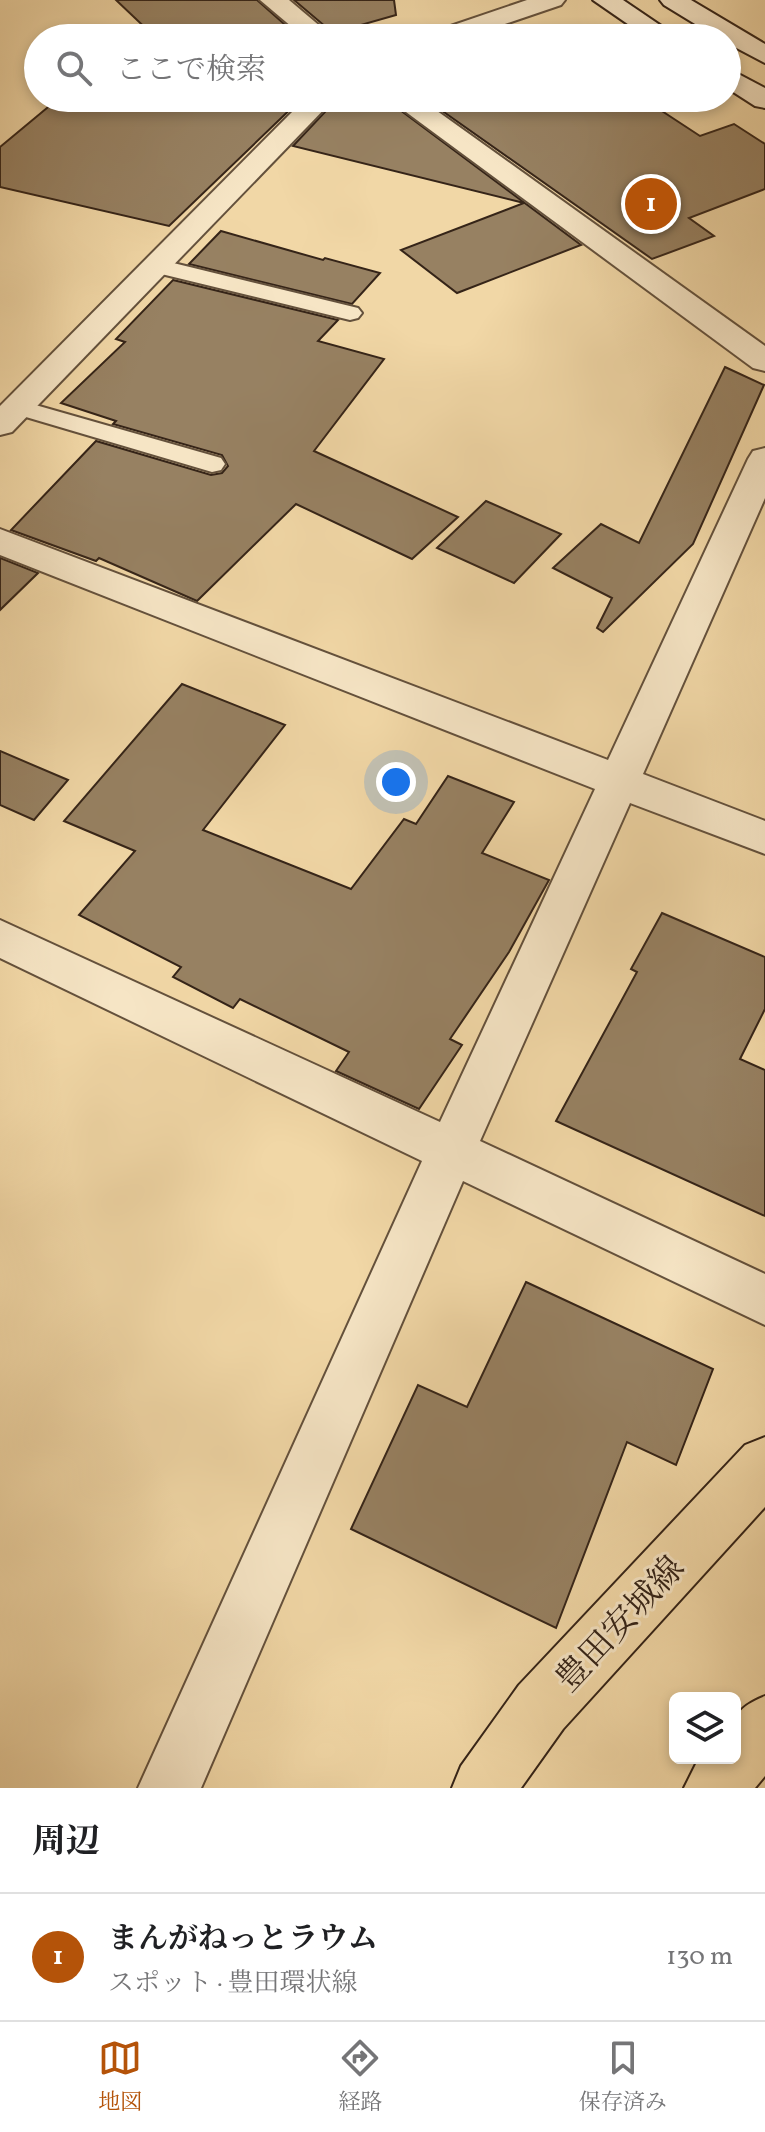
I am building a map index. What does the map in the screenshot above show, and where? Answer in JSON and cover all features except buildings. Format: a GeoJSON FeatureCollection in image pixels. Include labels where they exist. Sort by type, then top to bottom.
{"type":"FeatureCollection","features":[{"type":"Feature","properties":{"kind":"main road","name":"豊田安城線"},"geometry":{"type":"LineString","coordinates":[[483,1788],[541,1707],[765,1465]]}},
{"type":"Feature","properties":{"kind":"main road"},"geometry":{"type":"LineString","coordinates":[[715,1788],[765,1727]]}},
{"type":"Feature","properties":{"kind":"street"},"geometry":{"type":"LineString","coordinates":[[273,0],[303,24]]}},
{"type":"Feature","properties":{"kind":"street"},"geometry":{"type":"LineString","coordinates":[[481,24],[552,0]]}},
{"type":"Feature","properties":{"kind":"street"},"geometry":{"type":"LineString","coordinates":[[606,0],[644,24]]}},
{"type":"Feature","properties":{"kind":"street"},"geometry":{"type":"LineString","coordinates":[[673,0],[713,24]]}},
{"type":"Feature","properties":{"kind":"street"},"geometry":{"type":"LineString","coordinates":[[741,41],[765,55]]}},
{"type":"Feature","properties":{"kind":"street"},"geometry":{"type":"LineString","coordinates":[[741,85],[765,100]]}},
{"type":"Feature","properties":{"kind":"street"},"geometry":{"type":"LineString","coordinates":[[9,416],[307,112]]}},
{"type":"Feature","properties":{"kind":"street"},"geometry":{"type":"LineString","coordinates":[[420,112],[765,361]]}},
{"type":"Feature","properties":{"kind":"street"},"geometry":{"type":"LineString","coordinates":[[169,1788],[451,1151],[765,459]]}},
{"type":"Feature","properties":{"kind":"street"},"geometry":{"type":"LineString","coordinates":[[0,541],[765,838]]}},
{"type":"Feature","properties":{"kind":"street"},"geometry":{"type":"LineString","coordinates":[[0,938],[765,1300]]}},
{"type":"Feature","properties":{"kind":"lane"},"geometry":{"type":"LineString","coordinates":[[157,266],[350,313]]}},
{"type":"Feature","properties":{"kind":"lane"},"geometry":{"type":"LineString","coordinates":[[9,416],[212,464]]}},
{"type":"Feature","properties":{"kind":"place","name":"まんがねっとラウム"},"geometry":{"type":"Point","coordinates":[651,204]}}]}
